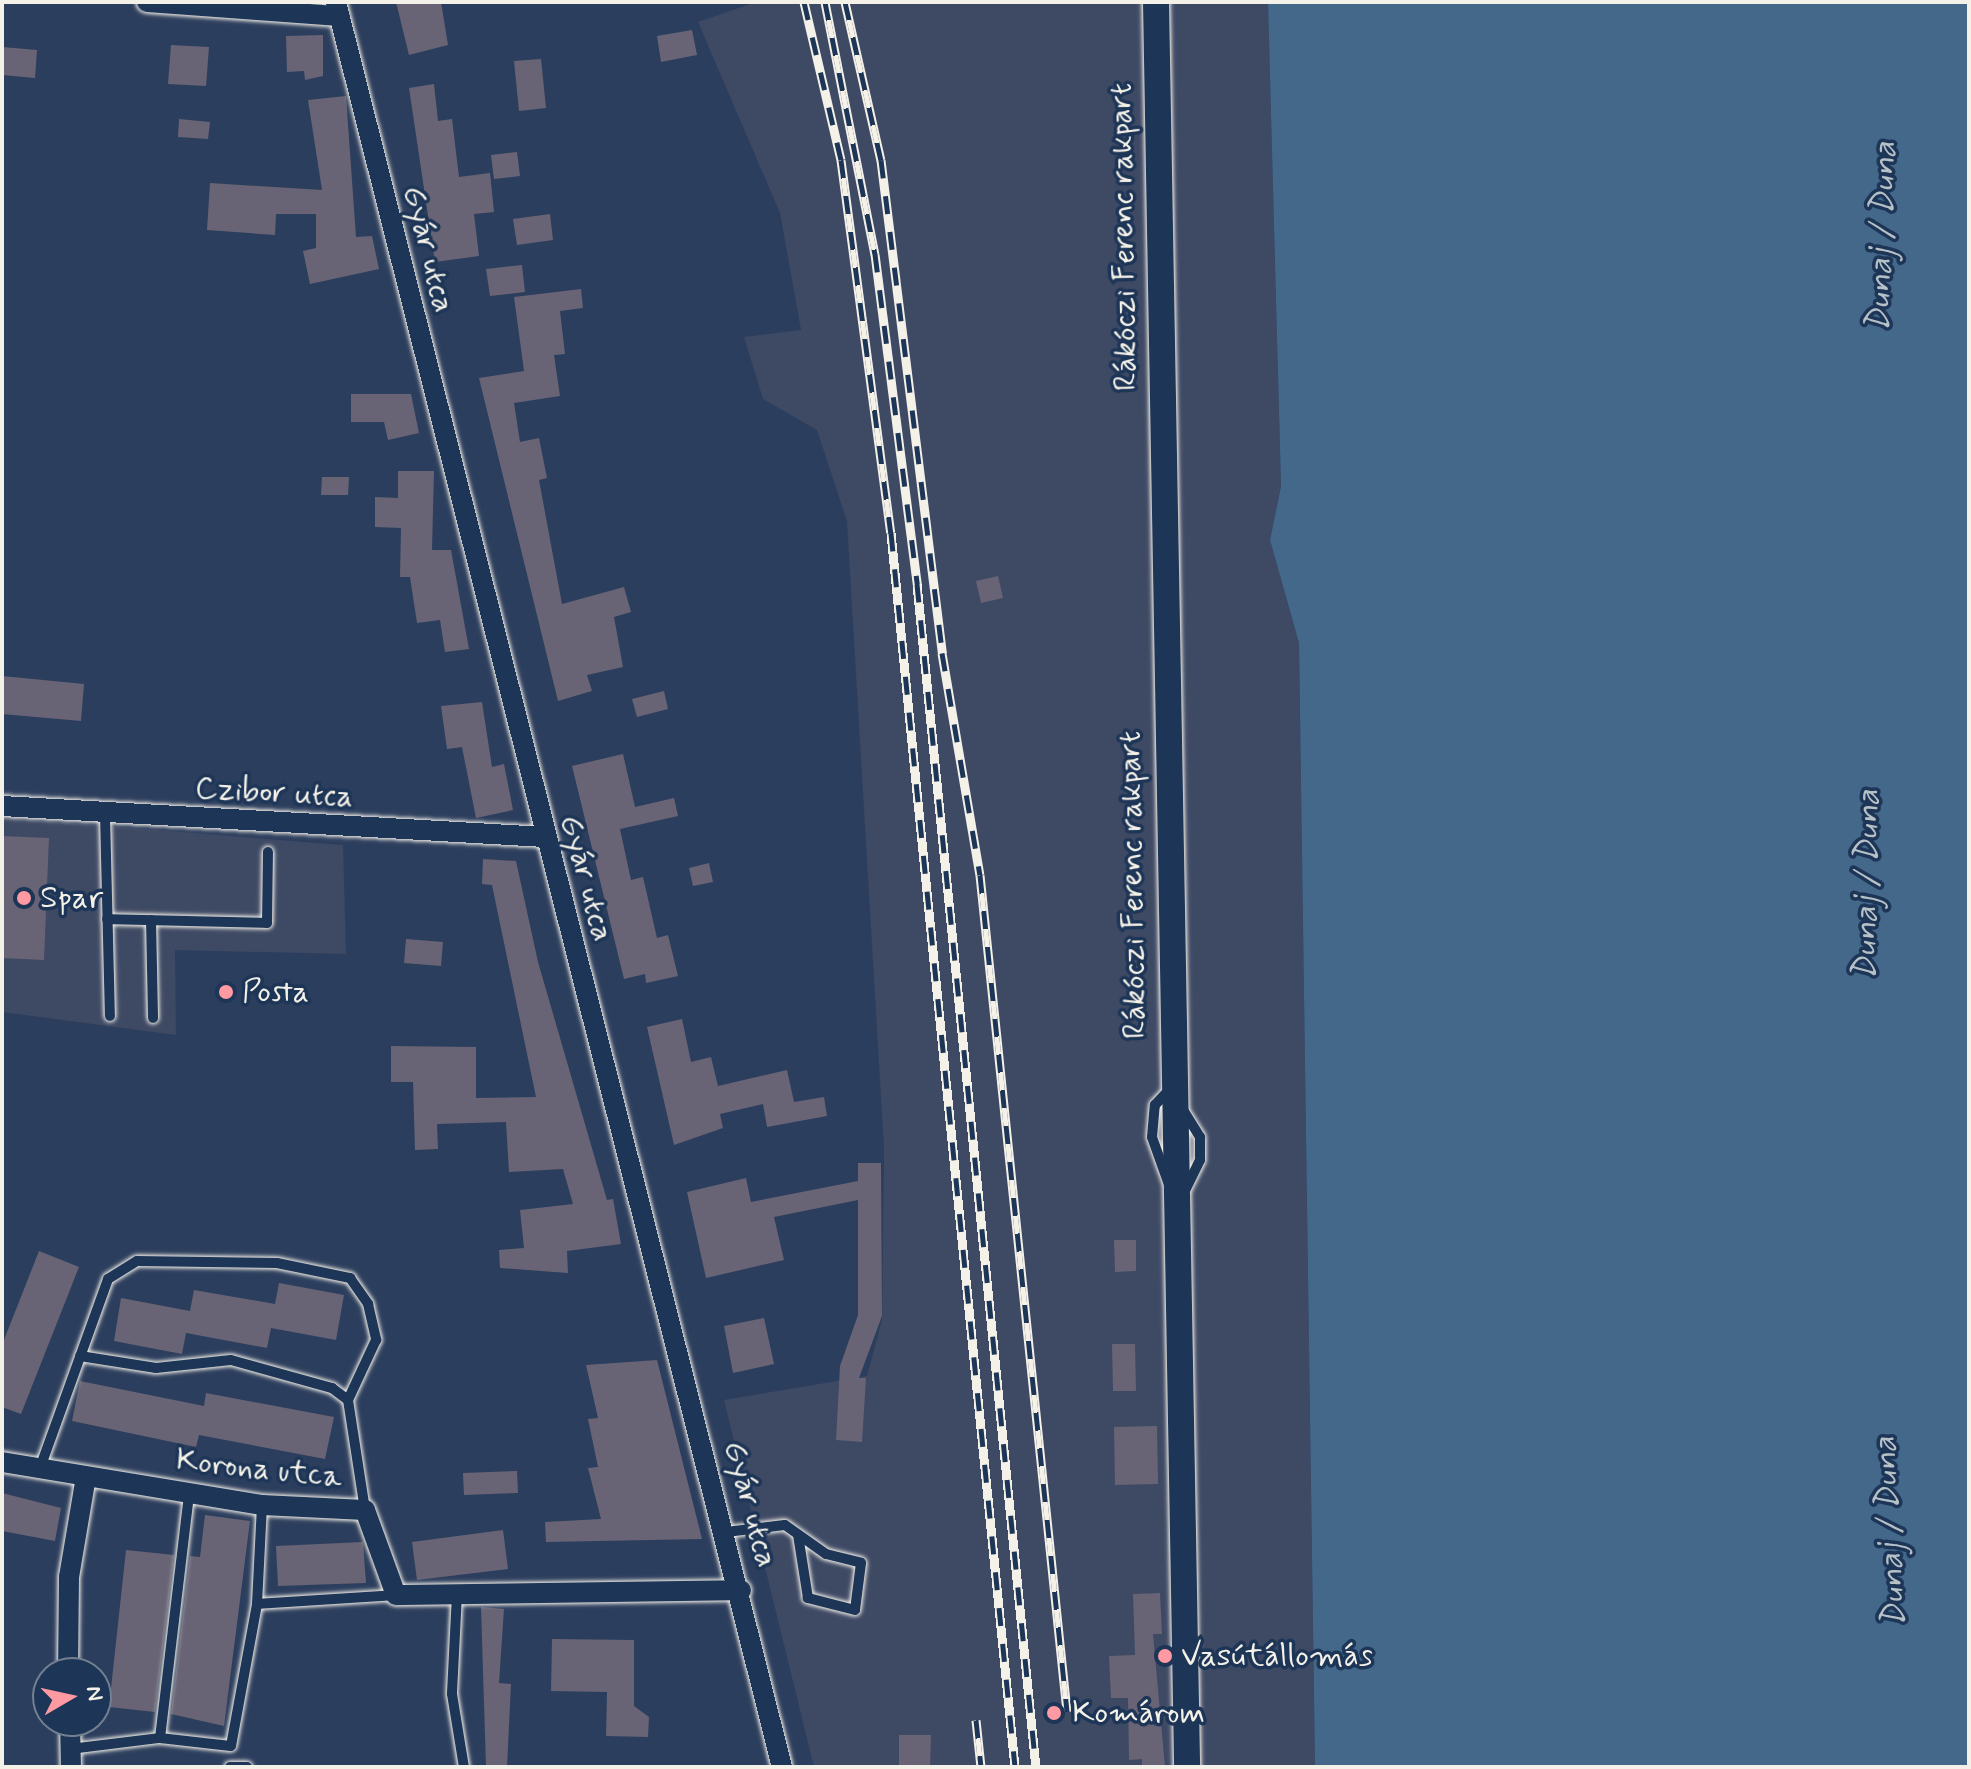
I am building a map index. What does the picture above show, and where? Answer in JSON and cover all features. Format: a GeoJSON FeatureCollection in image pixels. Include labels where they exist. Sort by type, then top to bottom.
{"type":"FeatureCollection","features":[{"type":"Feature","properties":{"kind":"street"},"geometry":{"type":"LineString","coordinates":[[147,2],[338,9]]}},
{"type":"Feature","properties":{"kind":"street","name":"Rákóczi Ferenc rakpart"},"geometry":{"type":"LineString","coordinates":[[1156,2],[1170,1089],[1177,1207],[1187,1767]]}},
{"type":"Feature","properties":{"kind":"street","name":"Gyár utca"},"geometry":{"type":"LineString","coordinates":[[338,9],[544,837],[741,1590],[782,1767]]}},
{"type":"Feature","properties":{"kind":"street","name":"Czibor utca"},"geometry":{"type":"LineString","coordinates":[[2,806],[105,815],[544,837]]}},
{"type":"Feature","properties":{"kind":"street","name":"Korona utca"},"geometry":{"type":"LineString","coordinates":[[2,1462],[262,1505],[365,1510],[396,1595]]}},
{"type":"Feature","properties":{"kind":"street"},"geometry":{"type":"LineString","coordinates":[[68,1657],[69,1577],[86,1477]]}},
{"type":"Feature","properties":{"kind":"street"},"geometry":{"type":"LineString","coordinates":[[396,1595],[741,1590]]}},
{"type":"Feature","properties":{"kind":"street"},"geometry":{"type":"LineString","coordinates":[[70,1737],[71,1758]]}},
{"type":"Feature","properties":{"kind":"lane"},"geometry":{"type":"LineString","coordinates":[[105,815],[110,1016]]}},
{"type":"Feature","properties":{"kind":"lane"},"geometry":{"type":"LineString","coordinates":[[107,919],[267,923],[268,852]]}},
{"type":"Feature","properties":{"kind":"lane"},"geometry":{"type":"LineString","coordinates":[[151,920],[153,1018]]}},
{"type":"Feature","properties":{"kind":"lane"},"geometry":{"type":"LineString","coordinates":[[40,1468],[108,1279],[122,1265],[159,1260],[327,1268],[358,1287],[375,1323],[372,1353],[348,1400],[365,1510]]}},
{"type":"Feature","properties":{"kind":"lane"},"geometry":{"type":"LineString","coordinates":[[80,1356],[156,1368],[251,1362],[296,1373],[348,1400]]}},
{"type":"Feature","properties":{"kind":"lane"},"geometry":{"type":"LineString","coordinates":[[160,1738],[189,1493]]}},
{"type":"Feature","properties":{"kind":"lane"},"geometry":{"type":"LineString","coordinates":[[247,1767],[230,1766],[231,1746],[257,1604],[262,1505]]}},
{"type":"Feature","properties":{"kind":"lane"},"geometry":{"type":"LineString","coordinates":[[726,1532],[769,1523],[798,1535],[826,1554],[861,1563],[855,1610],[808,1598],[798,1535]]}},
{"type":"Feature","properties":{"kind":"lane"},"geometry":{"type":"LineString","coordinates":[[457,1594],[452,1694],[464,1767]]}},
{"type":"Feature","properties":{"kind":"lane"},"geometry":{"type":"LineString","coordinates":[[257,1604],[396,1595]]}},
{"type":"Feature","properties":{"kind":"lane"},"geometry":{"type":"LineString","coordinates":[[71,1758],[160,1738],[231,1746]]}},
{"type":"Feature","properties":{"kind":"shaded area"},"geometry":{"type":"Polygon","coordinates":[[[756,2],[1268,2],[1281,486],[1270,540],[1299,643],[1315,1767],[814,1767],[724,1400],[867,1376],[882,1320],[884,1148],[847,521],[817,430],[763,399],[744,337],[801,330],[780,213],[698,22],[756,2]]]}},
{"type":"Feature","properties":{"kind":"shaded area"},"geometry":{"type":"Polygon","coordinates":[[[2,818],[343,845],[346,954],[175,950],[176,1035],[2,1012],[2,818]]]}},
{"type":"Feature","properties":{"kind":"water","name":"Dunaj / Duna"},"geometry":{"type":"Polygon","coordinates":[[[1268,2],[1969,2],[1969,1767],[1315,1767],[1299,643],[1270,540],[1281,486],[1268,2]]]}},
{"type":"Feature","properties":{"kind":"building"},"geometry":{"type":"Polygon","coordinates":[[[396,2],[441,2],[448,45],[409,55],[396,2]]]}},
{"type":"Feature","properties":{"kind":"building"},"geometry":{"type":"Polygon","coordinates":[[[692,30],[697,55],[661,62],[657,36],[692,30]]]}},
{"type":"Feature","properties":{"kind":"building"},"geometry":{"type":"Polygon","coordinates":[[[323,35],[323,76],[305,80],[304,71],[287,72],[286,36],[323,35]]]}},
{"type":"Feature","properties":{"kind":"building"},"geometry":{"type":"Polygon","coordinates":[[[171,45],[209,47],[206,86],[168,84],[171,45]]]}},
{"type":"Feature","properties":{"kind":"building"},"geometry":{"type":"Polygon","coordinates":[[[2,47],[37,50],[35,78],[2,75],[2,47]]]}},
{"type":"Feature","properties":{"kind":"building"},"geometry":{"type":"Polygon","coordinates":[[[541,59],[546,108],[519,111],[514,61],[541,59]]]}},
{"type":"Feature","properties":{"kind":"building"},"geometry":{"type":"Polygon","coordinates":[[[434,84],[438,121],[452,119],[459,177],[490,173],[494,212],[474,214],[479,256],[435,262],[409,88],[434,84]]]}},
{"type":"Feature","properties":{"kind":"building"},"geometry":{"type":"Polygon","coordinates":[[[346,96],[356,237],[372,236],[379,269],[310,284],[303,251],[316,248],[316,214],[276,214],[275,235],[207,230],[210,183],[322,190],[308,100],[346,96]]]}},
{"type":"Feature","properties":{"kind":"building"},"geometry":{"type":"Polygon","coordinates":[[[179,119],[210,122],[208,139],[178,137],[179,119]]]}},
{"type":"Feature","properties":{"kind":"building"},"geometry":{"type":"Polygon","coordinates":[[[517,152],[520,176],[494,179],[491,155],[517,152]]]}},
{"type":"Feature","properties":{"kind":"building"},"geometry":{"type":"Polygon","coordinates":[[[550,214],[553,240],[517,245],[513,219],[550,214]]]}},
{"type":"Feature","properties":{"kind":"building"},"geometry":{"type":"Polygon","coordinates":[[[522,265],[525,292],[490,296],[486,269],[522,265]]]}},
{"type":"Feature","properties":{"kind":"building"},"geometry":{"type":"Polygon","coordinates":[[[581,289],[583,308],[560,311],[565,354],[554,355],[560,396],[514,403],[520,442],[539,438],[547,478],[539,480],[562,604],[624,587],[631,612],[614,617],[623,667],[587,675],[592,691],[558,701],[479,378],[524,371],[514,297],[581,289]]]}},
{"type":"Feature","properties":{"kind":"building"},"geometry":{"type":"Polygon","coordinates":[[[351,394],[411,394],[419,433],[388,440],[384,422],[351,422],[351,394]]]}},
{"type":"Feature","properties":{"kind":"building"},"geometry":{"type":"Polygon","coordinates":[[[398,471],[434,471],[432,550],[451,550],[469,649],[445,652],[440,620],[417,623],[410,577],[400,577],[401,528],[375,527],[375,497],[398,498],[398,471]]]}},
{"type":"Feature","properties":{"kind":"building"},"geometry":{"type":"Polygon","coordinates":[[[322,477],[349,477],[348,495],[321,495],[322,477]]]}},
{"type":"Feature","properties":{"kind":"building"},"geometry":{"type":"Polygon","coordinates":[[[998,576],[1003,598],[981,603],[976,581],[998,576]]]}},
{"type":"Feature","properties":{"kind":"building"},"geometry":{"type":"Polygon","coordinates":[[[2,676],[84,684],[81,721],[2,714],[2,676]]]}},
{"type":"Feature","properties":{"kind":"building"},"geometry":{"type":"Polygon","coordinates":[[[664,691],[668,709],[637,717],[632,699],[664,691]]]}},
{"type":"Feature","properties":{"kind":"building"},"geometry":{"type":"Polygon","coordinates":[[[482,702],[492,767],[504,764],[513,810],[476,818],[462,747],[447,749],[441,706],[482,702]]]}},
{"type":"Feature","properties":{"kind":"building"},"geometry":{"type":"Polygon","coordinates":[[[623,754],[635,807],[674,798],[678,816],[620,829],[631,880],[643,877],[657,938],[668,935],[678,976],[646,983],[645,974],[624,979],[572,766],[623,754]]]}},
{"type":"Feature","properties":{"kind":"building","name":"Spar"},"geometry":{"type":"Polygon","coordinates":[[[2,836],[49,838],[44,960],[2,958],[2,836]]]}},
{"type":"Feature","properties":{"kind":"building"},"geometry":{"type":"Polygon","coordinates":[[[483,859],[516,861],[538,962],[607,1200],[613,1199],[621,1244],[567,1251],[568,1273],[500,1268],[499,1250],[524,1248],[520,1210],[573,1204],[563,1169],[509,1172],[506,1122],[437,1124],[438,1149],[415,1150],[413,1082],[391,1082],[391,1046],[476,1047],[476,1098],[536,1097],[492,885],[482,884],[483,859]]]}},
{"type":"Feature","properties":{"kind":"building"},"geometry":{"type":"Polygon","coordinates":[[[709,863],[713,882],[693,886],[689,868],[709,863]]]}},
{"type":"Feature","properties":{"kind":"building"},"geometry":{"type":"Polygon","coordinates":[[[406,939],[443,942],[441,966],[404,963],[406,939]]]}},
{"type":"Feature","properties":{"kind":"building"},"geometry":{"type":"Polygon","coordinates":[[[682,1019],[691,1062],[711,1057],[718,1086],[787,1070],[794,1102],[824,1097],[827,1116],[767,1127],[763,1104],[720,1114],[723,1128],[674,1145],[647,1027],[682,1019]]]}},
{"type":"Feature","properties":{"kind":"building"},"geometry":{"type":"Polygon","coordinates":[[[858,1163],[881,1163],[882,1316],[859,1378],[866,1378],[862,1442],[836,1440],[840,1366],[858,1315],[858,1200],[774,1217],[784,1260],[706,1278],[687,1192],[746,1178],[751,1202],[858,1181],[858,1163]]]}},
{"type":"Feature","properties":{"kind":"building"},"geometry":{"type":"Polygon","coordinates":[[[1114,1240],[1136,1240],[1136,1271],[1115,1272],[1114,1240]]]}},
{"type":"Feature","properties":{"kind":"building"},"geometry":{"type":"Polygon","coordinates":[[[39,1251],[79,1267],[21,1414],[2,1407],[2,1345],[39,1251]]]}},
{"type":"Feature","properties":{"kind":"building"},"geometry":{"type":"Polygon","coordinates":[[[279,1283],[344,1295],[336,1340],[271,1328],[267,1348],[186,1333],[182,1354],[114,1341],[121,1298],[190,1311],[194,1290],[275,1304],[279,1283]]]}},
{"type":"Feature","properties":{"kind":"building"},"geometry":{"type":"Polygon","coordinates":[[[764,1318],[774,1364],[733,1373],[724,1326],[764,1318]]]}},
{"type":"Feature","properties":{"kind":"building"},"geometry":{"type":"Polygon","coordinates":[[[1112,1344],[1135,1344],[1136,1391],[1113,1391],[1112,1344]]]}},
{"type":"Feature","properties":{"kind":"building"},"geometry":{"type":"Polygon","coordinates":[[[657,1360],[702,1539],[546,1542],[545,1522],[601,1519],[588,1468],[598,1467],[588,1419],[598,1418],[586,1365],[657,1360]]]}},
{"type":"Feature","properties":{"kind":"building"},"geometry":{"type":"Polygon","coordinates":[[[80,1381],[204,1406],[206,1393],[334,1417],[325,1459],[199,1435],[196,1447],[72,1421],[80,1381]]]}},
{"type":"Feature","properties":{"kind":"building"},"geometry":{"type":"Polygon","coordinates":[[[1157,1426],[1158,1484],[1115,1485],[1114,1427],[1157,1426]]]}},
{"type":"Feature","properties":{"kind":"building"},"geometry":{"type":"Polygon","coordinates":[[[517,1471],[518,1493],[464,1495],[463,1473],[517,1471]]]}},
{"type":"Feature","properties":{"kind":"building"},"geometry":{"type":"Polygon","coordinates":[[[2,1493],[61,1508],[55,1541],[2,1531],[2,1493]]]}},
{"type":"Feature","properties":{"kind":"building"},"geometry":{"type":"Polygon","coordinates":[[[205,1515],[250,1521],[224,1726],[171,1714],[190,1556],[200,1557],[205,1515]]]}},
{"type":"Feature","properties":{"kind":"building"},"geometry":{"type":"Polygon","coordinates":[[[503,1530],[508,1569],[417,1580],[412,1542],[503,1530]]]}},
{"type":"Feature","properties":{"kind":"building"},"geometry":{"type":"Polygon","coordinates":[[[363,1542],[366,1583],[278,1586],[276,1546],[363,1542]]]}},
{"type":"Feature","properties":{"kind":"building"},"geometry":{"type":"Polygon","coordinates":[[[126,1550],[174,1555],[155,1712],[112,1707],[112,1679],[126,1550]]]}},
{"type":"Feature","properties":{"kind":"building"},"geometry":{"type":"Polygon","coordinates":[[[1160,1593],[1162,1634],[1153,1634],[1165,1767],[1142,1767],[1142,1759],[1129,1760],[1128,1698],[1111,1698],[1109,1656],[1135,1655],[1133,1594],[1160,1593]]]}},
{"type":"Feature","properties":{"kind":"building"},"geometry":{"type":"Polygon","coordinates":[[[481,1607],[504,1609],[499,1683],[511,1684],[507,1767],[486,1767],[481,1607]]]}},
{"type":"Feature","properties":{"kind":"building"},"geometry":{"type":"Polygon","coordinates":[[[552,1639],[634,1640],[634,1706],[649,1717],[648,1737],[606,1736],[607,1692],[551,1691],[552,1639]]]}},
{"type":"Feature","properties":{"kind":"building"},"geometry":{"type":"Polygon","coordinates":[[[899,1735],[931,1735],[930,1767],[899,1767],[899,1735]]]}},
{"type":"Feature","properties":{"kind":"railway"},"geometry":{"type":"LineString","coordinates":[[804,2],[841,160],[891,533],[1015,1767]]}},
{"type":"Feature","properties":{"kind":"railway"},"geometry":{"type":"LineString","coordinates":[[825,2],[875,254],[917,584],[1036,1767]]}},
{"type":"Feature","properties":{"kind":"railway"},"geometry":{"type":"LineString","coordinates":[[845,2],[881,160],[942,653],[980,875],[1067,1711]]}},
{"type":"Feature","properties":{"kind":"railway"},"geometry":{"type":"LineString","coordinates":[[976,1720],[981,1767]]}},
{"type":"Feature","properties":{"kind":"place","name":"Spar"},"geometry":{"type":"Point","coordinates":[24,898]}},
{"type":"Feature","properties":{"kind":"place","name":"Posta"},"geometry":{"type":"Point","coordinates":[226,992]}},
{"type":"Feature","properties":{"kind":"place","name":"Vasútállomás"},"geometry":{"type":"Point","coordinates":[1165,1656]}},
{"type":"Feature","properties":{"kind":"place","name":"Komárom"},"geometry":{"type":"Point","coordinates":[1054,1713]}}]}
